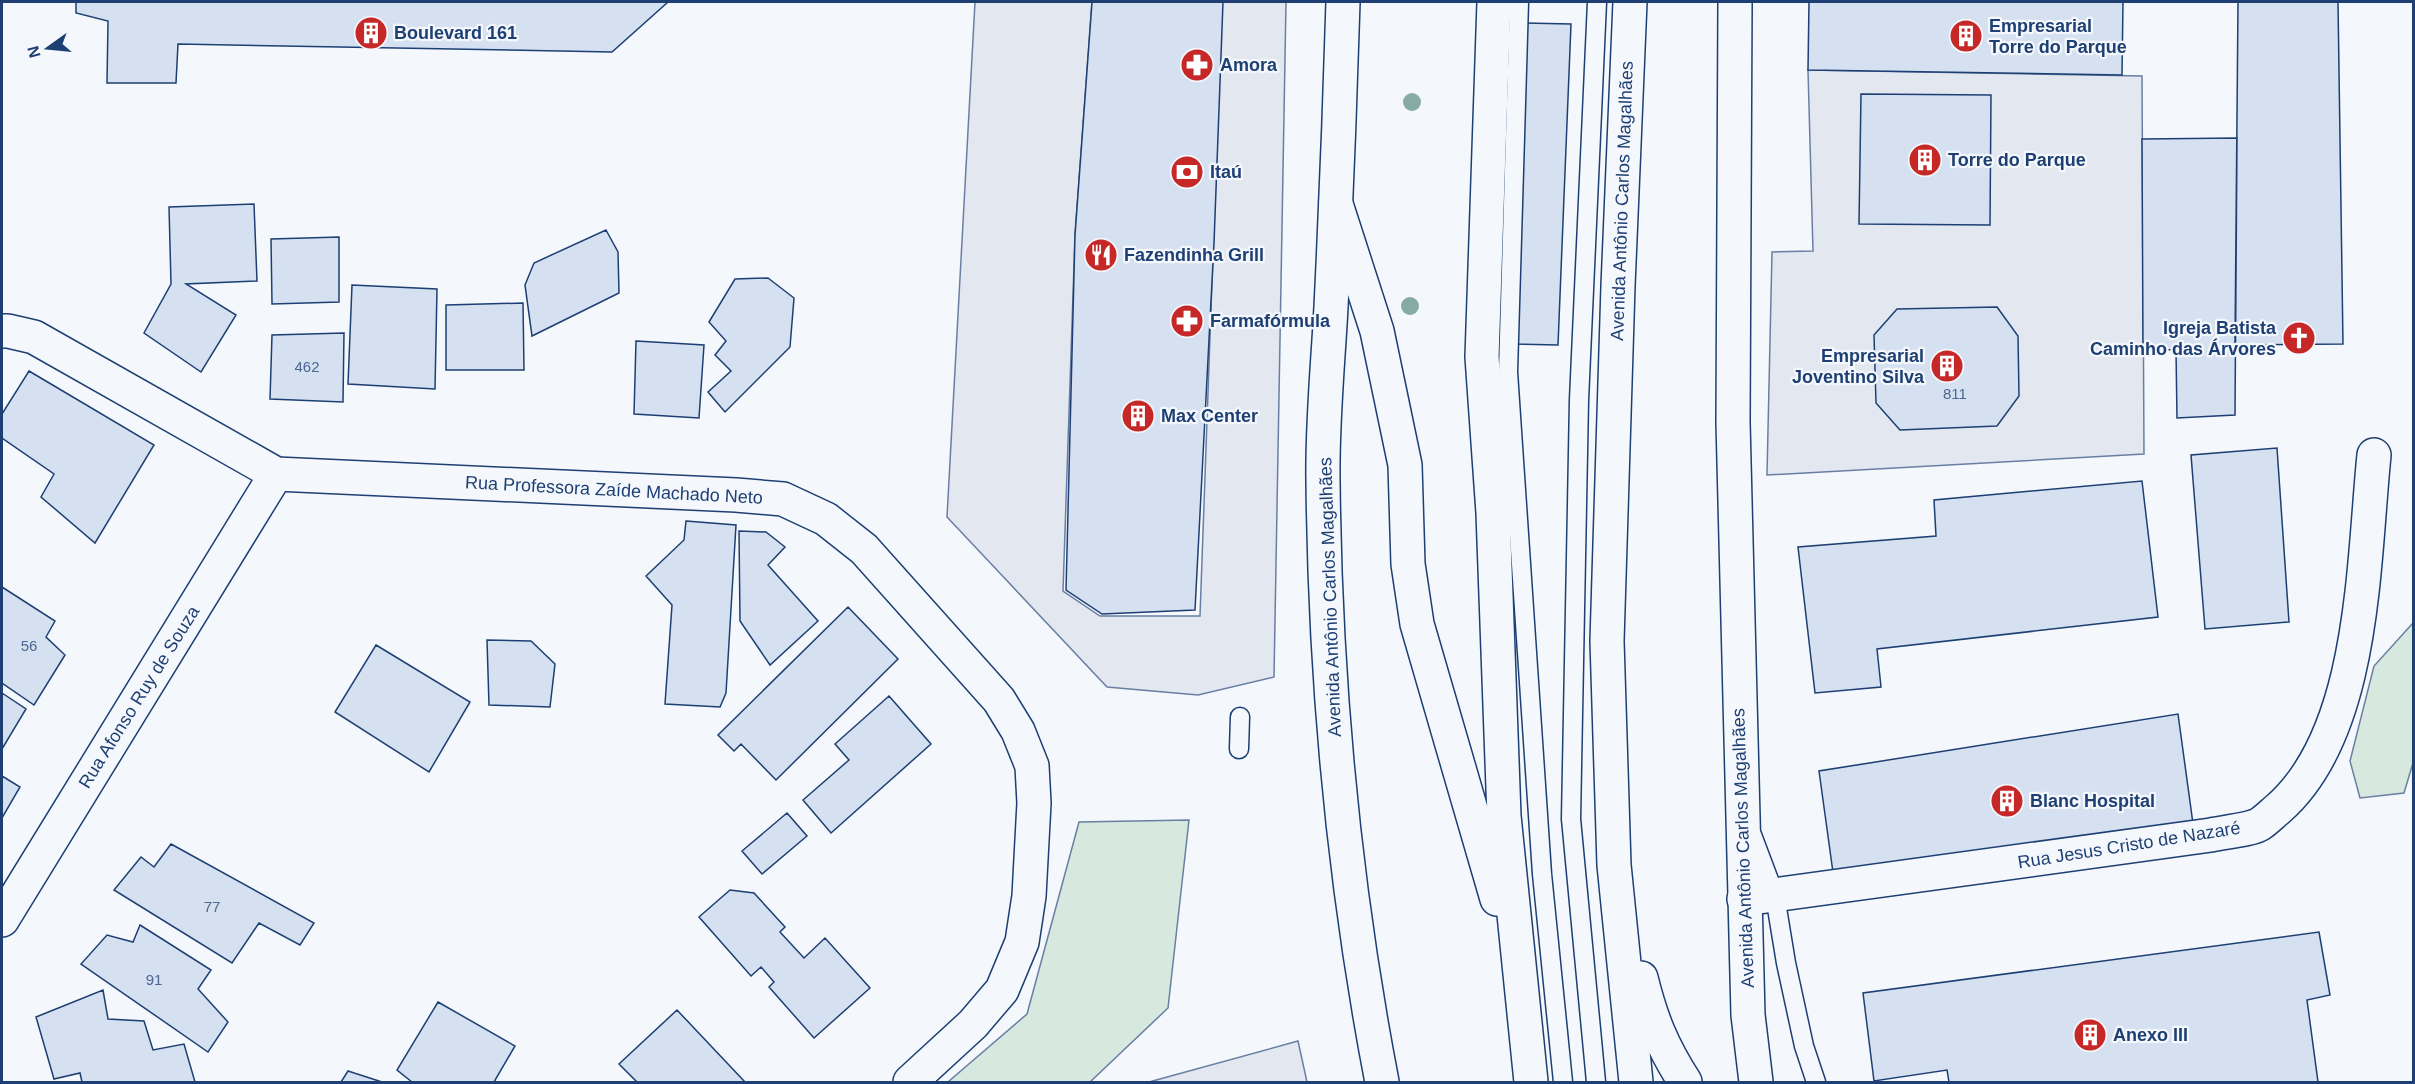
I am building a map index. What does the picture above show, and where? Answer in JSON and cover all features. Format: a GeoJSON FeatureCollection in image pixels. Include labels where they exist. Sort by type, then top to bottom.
{"type":"FeatureCollection","features":[{"type":"Feature","properties":{"kind":"street","name":"Avenida Antônio Carlos Magalhães"},"geometry":{"type":"LineString","coordinates":[[1343,2],[1323,479],[1331,677],[1348,869],[1363,979],[1382,1083]]}},
{"type":"Feature","properties":{"kind":"street"},"geometry":{"type":"LineString","coordinates":[[1494,2],[1482,357],[1493,513],[1504,816],[1531,1083]]}},
{"type":"Feature","properties":{"kind":"street","name":"Avenida Antônio Carlos Magalhães"},"geometry":{"type":"LineString","coordinates":[[1630,2],[1617,298],[1607,641],[1614,865],[1636,1083]]}},
{"type":"Feature","properties":{"kind":"street","name":"Avenida Antônio Carlos Magalhães"},"geometry":{"type":"LineString","coordinates":[[1736,2],[1732,422],[1741,806],[1759,898],[1748,1015],[1756,1083]]}},
{"type":"Feature","properties":{"kind":"street"},"geometry":{"type":"LineString","coordinates":[[1336,204],[1377,331],[1405,465],[1408,564],[1418,624],[1519,975]]}},
{"type":"Feature","properties":{"kind":"street","name":"Rua Professora Zaíde Machado Neto"},"geometry":{"type":"LineString","coordinates":[[2,331],[34,337],[276,474],[783,499],[826,519],[864,549],[999,700],[1018,731],[1032,766],[1034,803],[1029,896],[1022,942],[1002,990],[972,1024],[910,1083]]}},
{"type":"Feature","properties":{"kind":"street","name":"Rua Jesus Cristo de Nazaré"},"geometry":{"type":"LineString","coordinates":[[1759,898],[2211,835],[2259,825],[2296,793],[2327,744],[2345,688],[2357,628],[2374,455]]}},
{"type":"Feature","properties":{"kind":"street","name":"Rua Afonso Ruy de Souza"},"geometry":{"type":"LineString","coordinates":[[2,920],[276,474]]}},
{"type":"Feature","properties":{"kind":"street"},"geometry":{"type":"LineString","coordinates":[[1614,865],[1651,1018],[1685,1083]]}},
{"type":"Feature","properties":{"kind":"lane"},"geometry":{"type":"LineString","coordinates":[[1518,2],[1508,372],[1542,874],[1563,1083]]}},
{"type":"Feature","properties":{"kind":"lane"},"geometry":{"type":"LineString","coordinates":[[1596,2],[1580,400],[1571,819],[1596,1083]]}},
{"type":"Feature","properties":{"kind":"lane"},"geometry":{"type":"LineString","coordinates":[[1239,749],[1240,717]]}},
{"type":"Feature","properties":{"kind":"lane"},"geometry":{"type":"LineString","coordinates":[[1759,898],[1786,963],[1804,1046],[1816,1083]]}},
{"type":"Feature","properties":{"kind":"shaded area","name":"Max Center"},"geometry":{"type":"Polygon","coordinates":[[[975,2],[1092,2],[1075,235],[1063,591],[1100,616],[1200,616],[1222,2],[1286,2],[1274,677],[1198,695],[1107,687],[947,517],[975,2]]]}},
{"type":"Feature","properties":{"kind":"shaded area"},"geometry":{"type":"Polygon","coordinates":[[[1808,70],[2142,76],[2144,454],[1767,475],[1772,252],[1813,251],[1808,70]]]}},
{"type":"Feature","properties":{"kind":"shaded area"},"geometry":{"type":"Polygon","coordinates":[[[2413,623],[2413,763],[2404,793],[2360,798],[2350,761],[2374,666],[2413,623]]]}},
{"type":"Feature","properties":{"kind":"shaded area"},"geometry":{"type":"Polygon","coordinates":[[[1189,820],[1168,1008],[1090,1082],[948,1082],[1027,1014],[1079,822],[1189,820]]]}},
{"type":"Feature","properties":{"kind":"shaded area"},"geometry":{"type":"Polygon","coordinates":[[[1298,1041],[1307,1082],[1149,1082],[1298,1041]]]}},
{"type":"Feature","properties":{"kind":"building","name":"Boulevard 161"},"geometry":{"type":"Polygon","coordinates":[[[76,2],[668,2],[612,52],[178,44],[176,83],[107,83],[108,21],[76,13],[76,2]]]}},
{"type":"Feature","properties":{"kind":"building","name":"Max Center"},"geometry":{"type":"Polygon","coordinates":[[[1092,2],[1223,2],[1214,243],[1195,610],[1102,614],[1066,590],[1075,235],[1092,2]]]}},
{"type":"Feature","properties":{"kind":"building","name":"Empresarial Torre do Parque"},"geometry":{"type":"Polygon","coordinates":[[[1809,2],[2123,2],[2122,75],[1808,70],[1809,2]]]}},
{"type":"Feature","properties":{"kind":"building"},"geometry":{"type":"Polygon","coordinates":[[[2238,2],[2338,2],[2343,344],[2235,345],[2238,2]]]}},
{"type":"Feature","properties":{"kind":"building"},"geometry":{"type":"Polygon","coordinates":[[[1521,23],[1571,24],[1558,345],[1512,344],[1521,23]]]}},
{"type":"Feature","properties":{"kind":"building","name":"Torre do Parque"},"geometry":{"type":"Polygon","coordinates":[[[1861,94],[1991,95],[1990,225],[1859,224],[1861,94]]]}},
{"type":"Feature","properties":{"kind":"building"},"geometry":{"type":"Polygon","coordinates":[[[2237,138],[2235,415],[2177,418],[2176,350],[2143,349],[2142,139],[2237,138]]]}},
{"type":"Feature","properties":{"kind":"building"},"geometry":{"type":"Polygon","coordinates":[[[254,204],[257,281],[186,284],[236,315],[201,372],[144,333],[171,284],[169,207],[254,204]]]}},
{"type":"Feature","properties":{"kind":"building"},"geometry":{"type":"Polygon","coordinates":[[[606,230],[618,252],[619,293],[532,336],[525,285],[534,263],[606,230]]]}},
{"type":"Feature","properties":{"kind":"building"},"geometry":{"type":"Polygon","coordinates":[[[339,237],[339,302],[272,304],[271,239],[339,237]]]}},
{"type":"Feature","properties":{"kind":"building"},"geometry":{"type":"Polygon","coordinates":[[[768,278],[794,298],[790,347],[725,412],[708,392],[731,371],[715,355],[726,341],[709,322],[735,279],[768,278]]]}},
{"type":"Feature","properties":{"kind":"building"},"geometry":{"type":"Polygon","coordinates":[[[352,285],[437,289],[435,389],[348,384],[352,285]]]}},
{"type":"Feature","properties":{"kind":"building"},"geometry":{"type":"Polygon","coordinates":[[[523,303],[524,370],[446,370],[446,305],[523,303]]]}},
{"type":"Feature","properties":{"kind":"building","name":"Empresarial Joventino Silva"},"geometry":{"type":"Polygon","coordinates":[[[1997,307],[2018,336],[2019,396],[1997,426],[1900,430],[1876,403],[1874,335],[1897,309],[1997,307]]]}},
{"type":"Feature","properties":{"kind":"building"},"geometry":{"type":"Polygon","coordinates":[[[344,333],[343,402],[270,399],[272,335],[344,333]]]}},
{"type":"Feature","properties":{"kind":"building"},"geometry":{"type":"Polygon","coordinates":[[[636,341],[704,345],[699,418],[634,414],[636,341]]]}},
{"type":"Feature","properties":{"kind":"building"},"geometry":{"type":"Polygon","coordinates":[[[29,371],[154,445],[95,543],[41,497],[54,474],[2,438],[2,414],[29,371]]]}},
{"type":"Feature","properties":{"kind":"building"},"geometry":{"type":"Polygon","coordinates":[[[2277,448],[2289,622],[2205,629],[2191,455],[2277,448]]]}},
{"type":"Feature","properties":{"kind":"building"},"geometry":{"type":"Polygon","coordinates":[[[2142,481],[2158,617],[1877,649],[1881,687],[1815,693],[1798,547],[1936,536],[1934,500],[2142,481]]]}},
{"type":"Feature","properties":{"kind":"building"},"geometry":{"type":"Polygon","coordinates":[[[686,521],[736,525],[726,693],[720,707],[665,704],[672,605],[646,576],[684,540],[686,521]]]}},
{"type":"Feature","properties":{"kind":"building"},"geometry":{"type":"Polygon","coordinates":[[[739,531],[766,532],[785,547],[768,565],[818,621],[770,665],[740,621],[739,531]]]}},
{"type":"Feature","properties":{"kind":"building"},"geometry":{"type":"Polygon","coordinates":[[[2,587],[55,621],[46,637],[65,655],[34,705],[2,683],[2,587]]]}},
{"type":"Feature","properties":{"kind":"building"},"geometry":{"type":"Polygon","coordinates":[[[848,607],[898,659],[776,780],[741,744],[734,751],[718,735],[848,607]]]}},
{"type":"Feature","properties":{"kind":"building"},"geometry":{"type":"Polygon","coordinates":[[[487,640],[531,641],[555,664],[550,707],[489,705],[487,640]]]}},
{"type":"Feature","properties":{"kind":"building"},"geometry":{"type":"Polygon","coordinates":[[[376,645],[470,702],[429,772],[335,712],[376,645]]]}},
{"type":"Feature","properties":{"kind":"building"},"geometry":{"type":"Polygon","coordinates":[[[2,693],[26,709],[2,749],[2,693]]]}},
{"type":"Feature","properties":{"kind":"building"},"geometry":{"type":"Polygon","coordinates":[[[889,696],[931,744],[831,833],[803,800],[849,760],[835,744],[889,696]]]}},
{"type":"Feature","properties":{"kind":"building","name":"Blanc Hospital"},"geometry":{"type":"Polygon","coordinates":[[[2178,714],[2194,831],[1835,887],[1819,771],[2178,714]]]}},
{"type":"Feature","properties":{"kind":"building"},"geometry":{"type":"Polygon","coordinates":[[[2,776],[20,787],[2,818],[2,776]]]}},
{"type":"Feature","properties":{"kind":"building"},"geometry":{"type":"Polygon","coordinates":[[[787,813],[807,836],[762,874],[742,851],[787,813]]]}},
{"type":"Feature","properties":{"kind":"building"},"geometry":{"type":"Polygon","coordinates":[[[171,844],[314,923],[300,945],[259,923],[232,963],[114,890],[141,857],[154,867],[171,844]]]}},
{"type":"Feature","properties":{"kind":"building"},"geometry":{"type":"Polygon","coordinates":[[[730,890],[754,893],[785,927],[780,932],[804,958],[825,938],[870,988],[814,1038],[769,987],[774,982],[761,967],[751,976],[699,917],[730,890]]]}},
{"type":"Feature","properties":{"kind":"building"},"geometry":{"type":"Polygon","coordinates":[[[140,925],[211,970],[198,989],[228,1022],[208,1052],[81,964],[107,935],[133,942],[140,925]]]}},
{"type":"Feature","properties":{"kind":"building","name":"Anexo III"},"geometry":{"type":"Polygon","coordinates":[[[2319,932],[2330,995],[2307,1000],[2318,1082],[1949,1082],[1947,1070],[1874,1081],[1863,993],[2319,932]]]}},
{"type":"Feature","properties":{"kind":"building"},"geometry":{"type":"Polygon","coordinates":[[[103,990],[108,1019],[144,1021],[153,1050],[184,1044],[195,1082],[82,1082],[80,1073],[54,1079],[36,1017],[103,990]]]}},
{"type":"Feature","properties":{"kind":"building"},"geometry":{"type":"Polygon","coordinates":[[[438,1002],[515,1046],[494,1082],[412,1082],[397,1070],[438,1002]]]}},
{"type":"Feature","properties":{"kind":"building"},"geometry":{"type":"Polygon","coordinates":[[[677,1010],[745,1082],[637,1082],[619,1064],[677,1010]]]}},
{"type":"Feature","properties":{"kind":"building"},"geometry":{"type":"Polygon","coordinates":[[[348,1071],[382,1082],[341,1082],[348,1071]]]}},
{"type":"Feature","properties":{"kind":"place","name":"Boulevard 161"},"geometry":{"type":"Point","coordinates":[371,33]}},
{"type":"Feature","properties":{"kind":"place","name":"Empresarial Torre do Parque"},"geometry":{"type":"Point","coordinates":[1966,36]}},
{"type":"Feature","properties":{"kind":"place","name":"Amora"},"geometry":{"type":"Point","coordinates":[1197,65]}},
{"type":"Feature","properties":{"kind":"place","name":"Torre do Parque"},"geometry":{"type":"Point","coordinates":[1925,160]}},
{"type":"Feature","properties":{"kind":"place","name":"Itaú"},"geometry":{"type":"Point","coordinates":[1187,172]}},
{"type":"Feature","properties":{"kind":"place","name":"Fazendinha Grill"},"geometry":{"type":"Point","coordinates":[1101,255]}},
{"type":"Feature","properties":{"kind":"place","name":"Farmafórmula"},"geometry":{"type":"Point","coordinates":[1187,321]}},
{"type":"Feature","properties":{"kind":"place","name":"Igreja Batista Caminho das Árvores"},"geometry":{"type":"Point","coordinates":[2299,338]}},
{"type":"Feature","properties":{"kind":"place","name":"Empresarial Joventino Silva"},"geometry":{"type":"Point","coordinates":[1947,366]}},
{"type":"Feature","properties":{"kind":"place","name":"Max Center"},"geometry":{"type":"Point","coordinates":[1138,416]}},
{"type":"Feature","properties":{"kind":"place","name":"Blanc Hospital"},"geometry":{"type":"Point","coordinates":[2007,801]}},
{"type":"Feature","properties":{"kind":"place","name":"Anexo III"},"geometry":{"type":"Point","coordinates":[2090,1035]}}]}
